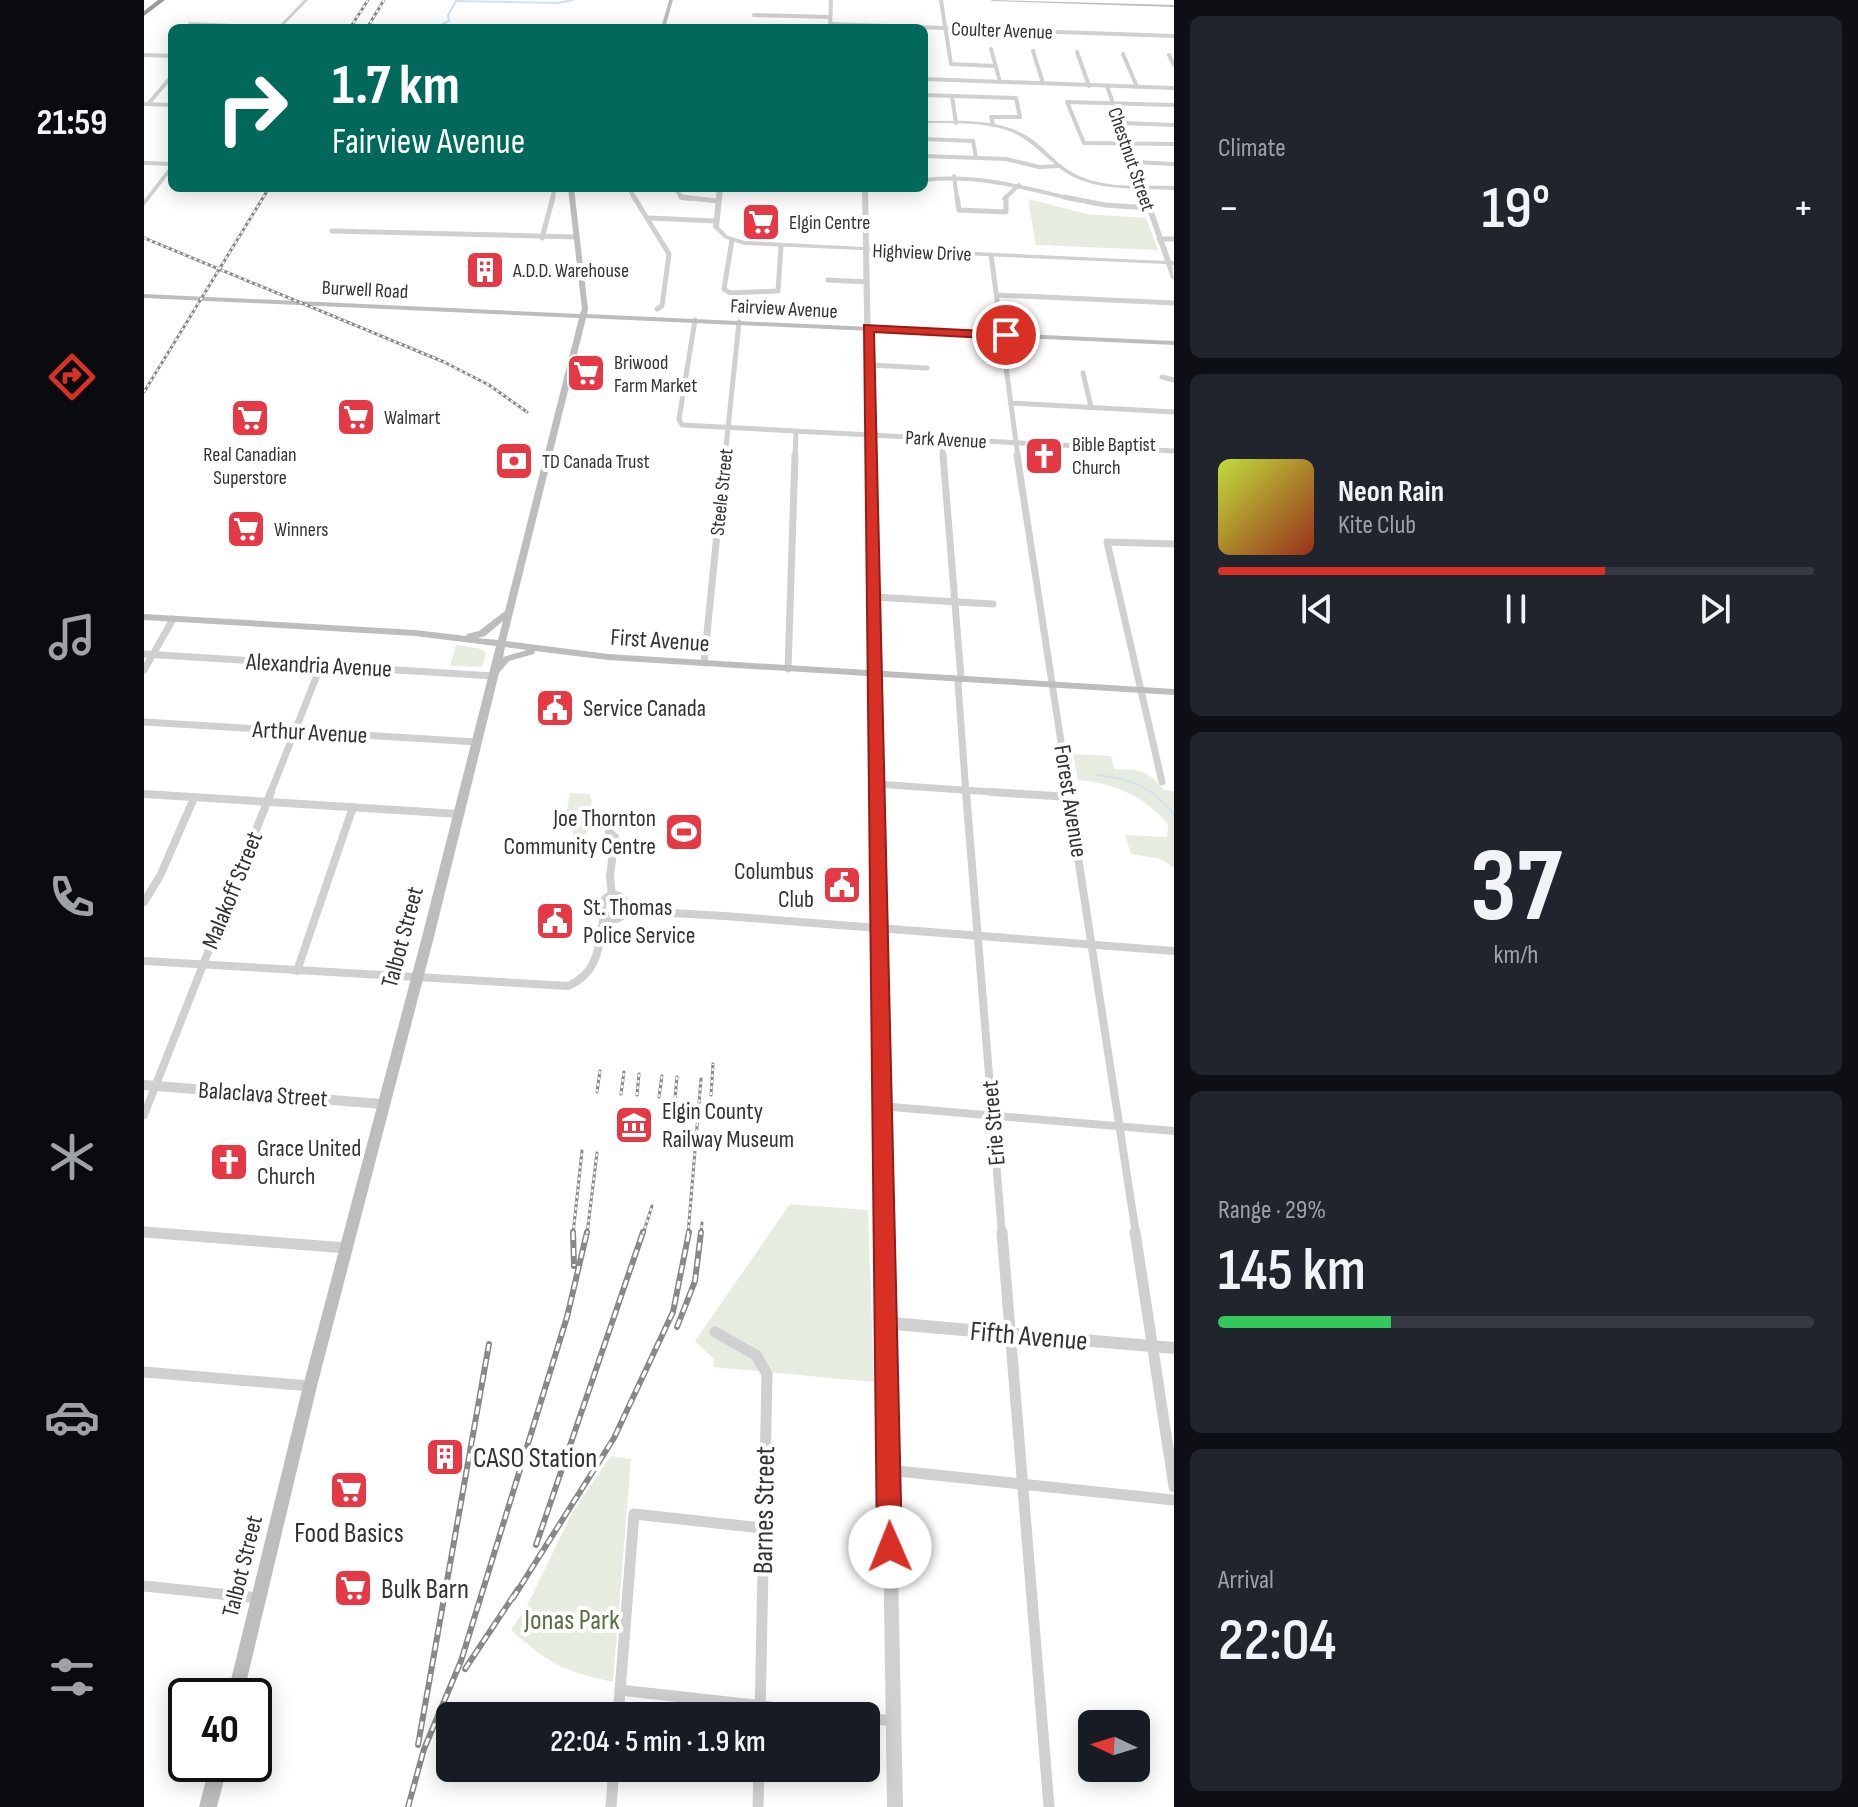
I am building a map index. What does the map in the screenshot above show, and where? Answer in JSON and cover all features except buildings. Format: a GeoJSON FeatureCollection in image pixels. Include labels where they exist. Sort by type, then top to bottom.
{"type":"FeatureCollection","features":[{"type":"Feature","properties":{"kind":"highway"},"geometry":{"type":"LineString","coordinates":[[144,12],[159,0]]}},
{"type":"Feature","properties":{"kind":"main road"},"geometry":{"type":"LineString","coordinates":[[664,24],[671,0]]}},
{"type":"Feature","properties":{"kind":"main road"},"geometry":{"type":"LineString","coordinates":[[992,0],[1174,6]]}},
{"type":"Feature","properties":{"kind":"main road","name":"Talbot Street"},"geometry":{"type":"LineString","coordinates":[[239,1678],[310,1386],[459,814],[584,315],[571,192]]}},
{"type":"Feature","properties":{"kind":"main road","name":"Burwell Road"},"geometry":{"type":"LineString","coordinates":[[144,296],[584,315]]}},
{"type":"Feature","properties":{"kind":"main road","name":"Fairview Avenue"},"geometry":{"type":"LineString","coordinates":[[584,315],[1174,343]]}},
{"type":"Feature","properties":{"kind":"main road"},"geometry":{"type":"LineString","coordinates":[[464,637],[482,634],[495,626],[508,610]]}},
{"type":"Feature","properties":{"kind":"main road","name":"First Avenue"},"geometry":{"type":"LineString","coordinates":[[144,617],[464,637],[552,651],[704,663],[1174,692]]}},
{"type":"Feature","properties":{"kind":"main road"},"geometry":{"type":"LineString","coordinates":[[494,673],[515,654],[552,651]]}},
{"type":"Feature","properties":{"kind":"main road"},"geometry":{"type":"LineString","coordinates":[[208,1807],[214,1782]]}},
{"type":"Feature","properties":{"kind":"street"},"geometry":{"type":"LineString","coordinates":[[284,24],[306,0]]}},
{"type":"Feature","properties":{"kind":"street"},"geometry":{"type":"LineString","coordinates":[[830,23],[831,0]]}},
{"type":"Feature","properties":{"kind":"street"},"geometry":{"type":"LineString","coordinates":[[941,0],[951,64],[995,66]]}},
{"type":"Feature","properties":{"kind":"street","name":"Coulter Avenue"},"geometry":{"type":"LineString","coordinates":[[754,15],[853,24]]}},
{"type":"Feature","properties":{"kind":"street","name":"Coulter Avenue"},"geometry":{"type":"LineString","coordinates":[[928,27],[1174,36]]}},
{"type":"Feature","properties":{"kind":"street"},"geometry":{"type":"LineString","coordinates":[[991,49],[1000,82]]}},
{"type":"Feature","properties":{"kind":"street"},"geometry":{"type":"LineString","coordinates":[[1033,51],[1043,83]]}},
{"type":"Feature","properties":{"kind":"street"},"geometry":{"type":"LineString","coordinates":[[1077,52],[1089,86]]}},
{"type":"Feature","properties":{"kind":"street"},"geometry":{"type":"LineString","coordinates":[[1123,54],[1137,87]]}},
{"type":"Feature","properties":{"kind":"street"},"geometry":{"type":"LineString","coordinates":[[144,55],[168,56]]}},
{"type":"Feature","properties":{"kind":"street"},"geometry":{"type":"LineString","coordinates":[[1169,55],[1174,65]]}},
{"type":"Feature","properties":{"kind":"street"},"geometry":{"type":"LineString","coordinates":[[928,79],[1174,88]]}},
{"type":"Feature","properties":{"kind":"street"},"geometry":{"type":"LineString","coordinates":[[146,104],[168,80]]}},
{"type":"Feature","properties":{"kind":"street","name":"Chestnut Street"},"geometry":{"type":"LineString","coordinates":[[1107,86],[1159,239],[1171,262],[1174,278]]}},
{"type":"Feature","properties":{"kind":"street"},"geometry":{"type":"LineString","coordinates":[[928,95],[1016,98],[1020,117],[991,117],[993,125]]}},
{"type":"Feature","properties":{"kind":"street"},"geometry":{"type":"LineString","coordinates":[[952,96],[956,123]]}},
{"type":"Feature","properties":{"kind":"street"},"geometry":{"type":"LineString","coordinates":[[1174,105],[1067,102],[1081,141],[1174,144]]}},
{"type":"Feature","properties":{"kind":"street"},"geometry":{"type":"LineString","coordinates":[[146,104],[168,105]]}},
{"type":"Feature","properties":{"kind":"street"},"geometry":{"type":"LineString","coordinates":[[928,122],[993,125],[1023,135],[1071,174],[1093,182],[1174,188]]}},
{"type":"Feature","properties":{"kind":"street"},"geometry":{"type":"LineString","coordinates":[[1121,123],[1174,125]]}},
{"type":"Feature","properties":{"kind":"street"},"geometry":{"type":"LineString","coordinates":[[928,139],[973,141],[976,158]]}},
{"type":"Feature","properties":{"kind":"street"},"geometry":{"type":"LineString","coordinates":[[928,156],[1006,159],[1039,167],[1060,166]]}},
{"type":"Feature","properties":{"kind":"street"},"geometry":{"type":"LineString","coordinates":[[1134,162],[1174,164]]}},
{"type":"Feature","properties":{"kind":"street"},"geometry":{"type":"LineString","coordinates":[[144,163],[168,165]]}},
{"type":"Feature","properties":{"kind":"street"},"geometry":{"type":"LineString","coordinates":[[144,204],[168,171]]}},
{"type":"Feature","properties":{"kind":"street"},"geometry":{"type":"LineString","coordinates":[[954,176],[959,210],[1006,212],[1004,198],[1019,185]]}},
{"type":"Feature","properties":{"kind":"street"},"geometry":{"type":"LineString","coordinates":[[928,179],[954,176],[990,178],[1095,204],[1149,208]]}},
{"type":"Feature","properties":{"kind":"street"},"geometry":{"type":"LineString","coordinates":[[542,238],[554,192]]}},
{"type":"Feature","properties":{"kind":"street"},"geometry":{"type":"LineString","coordinates":[[632,192],[669,254],[662,306],[657,309]]}},
{"type":"Feature","properties":{"kind":"street"},"geometry":{"type":"LineString","coordinates":[[678,192],[682,198],[718,201]]}},
{"type":"Feature","properties":{"kind":"street"},"geometry":{"type":"LineString","coordinates":[[719,192],[715,221],[718,231],[732,240],[724,289],[730,293],[779,290],[781,246]]}},
{"type":"Feature","properties":{"kind":"street"},"geometry":{"type":"LineString","coordinates":[[865,192],[872,436],[872,673],[895,1807]]}},
{"type":"Feature","properties":{"kind":"street"},"geometry":{"type":"LineString","coordinates":[[649,218],[715,221]]}},
{"type":"Feature","properties":{"kind":"street"},"geometry":{"type":"LineString","coordinates":[[332,231],[577,237]]}},
{"type":"Feature","properties":{"kind":"street"},"geometry":{"type":"LineString","coordinates":[[1159,239],[1174,239]]}},
{"type":"Feature","properties":{"kind":"street","name":"Highview Drive"},"geometry":{"type":"LineString","coordinates":[[732,240],[781,246],[1171,262]]}},
{"type":"Feature","properties":{"kind":"street","name":"Forest Avenue"},"geometry":{"type":"LineString","coordinates":[[991,255],[1010,403],[1174,1487]]}},
{"type":"Feature","properties":{"kind":"street"},"geometry":{"type":"LineString","coordinates":[[828,280],[867,282]]}},
{"type":"Feature","properties":{"kind":"street"},"geometry":{"type":"LineString","coordinates":[[997,295],[1174,303]]}},
{"type":"Feature","properties":{"kind":"street","name":"Park Avenue"},"geometry":{"type":"LineString","coordinates":[[695,320],[680,424],[1174,451]]}},
{"type":"Feature","properties":{"kind":"street","name":"Steele Street"},"geometry":{"type":"LineString","coordinates":[[704,663],[739,322]]}},
{"type":"Feature","properties":{"kind":"street"},"geometry":{"type":"LineString","coordinates":[[870,365],[927,368]]}},
{"type":"Feature","properties":{"kind":"street"},"geometry":{"type":"LineString","coordinates":[[1083,373],[1091,407]]}},
{"type":"Feature","properties":{"kind":"street"},"geometry":{"type":"LineString","coordinates":[[1162,377],[1174,380]]}},
{"type":"Feature","properties":{"kind":"street"},"geometry":{"type":"LineString","coordinates":[[1010,403],[1174,412]]}},
{"type":"Feature","properties":{"kind":"street"},"geometry":{"type":"LineString","coordinates":[[788,669],[796,432]]}},
{"type":"Feature","properties":{"kind":"street","name":"Erie Street"},"geometry":{"type":"LineString","coordinates":[[942,439],[961,678],[958,684],[1049,1807]]}},
{"type":"Feature","properties":{"kind":"street"},"geometry":{"type":"LineString","coordinates":[[1162,782],[1108,545],[1110,540],[1174,544]]}},
{"type":"Feature","properties":{"kind":"street"},"geometry":{"type":"LineString","coordinates":[[874,597],[993,604]]}},
{"type":"Feature","properties":{"kind":"street"},"geometry":{"type":"LineString","coordinates":[[144,670],[148,654],[173,619]]}},
{"type":"Feature","properties":{"kind":"street","name":"Alexandria Avenue"},"geometry":{"type":"LineString","coordinates":[[148,654],[494,673]]}},
{"type":"Feature","properties":{"kind":"street","name":"Malakoff Street"},"geometry":{"type":"LineString","coordinates":[[144,1115],[150,1085],[203,965],[321,665]]}},
{"type":"Feature","properties":{"kind":"street","name":"Arthur Avenue"},"geometry":{"type":"LineString","coordinates":[[144,722],[477,742]]}},
{"type":"Feature","properties":{"kind":"street"},"geometry":{"type":"LineString","coordinates":[[875,784],[1070,797]]}},
{"type":"Feature","properties":{"kind":"street"},"geometry":{"type":"LineString","coordinates":[[145,797],[459,814]]}},
{"type":"Feature","properties":{"kind":"street"},"geometry":{"type":"LineString","coordinates":[[144,902],[146,892],[160,876],[194,798]]}},
{"type":"Feature","properties":{"kind":"street"},"geometry":{"type":"LineString","coordinates":[[297,971],[353,807]]}},
{"type":"Feature","properties":{"kind":"street"},"geometry":{"type":"LineString","coordinates":[[609,832],[615,837],[610,876],[612,896]]}},
{"type":"Feature","properties":{"kind":"street"},"geometry":{"type":"LineString","coordinates":[[655,912],[627,903],[621,897],[612,896],[600,905],[614,916],[655,912],[1174,951]]}},
{"type":"Feature","properties":{"kind":"street"},"geometry":{"type":"LineString","coordinates":[[144,961],[568,986],[584,980],[595,967],[600,934],[627,903]]}},
{"type":"Feature","properties":{"kind":"street","name":"Balaclava Street"},"geometry":{"type":"LineString","coordinates":[[150,1085],[382,1104]]}},
{"type":"Feature","properties":{"kind":"street"},"geometry":{"type":"LineString","coordinates":[[880,1106],[1174,1131]]}},
{"type":"Feature","properties":{"kind":"street"},"geometry":{"type":"LineString","coordinates":[[144,1232],[346,1248]]}},
{"type":"Feature","properties":{"kind":"street","name":"Fifth Avenue"},"geometry":{"type":"LineString","coordinates":[[884,1323],[1174,1348]]}},
{"type":"Feature","properties":{"kind":"street","name":"Barnes Street"},"geometry":{"type":"LineString","coordinates":[[715,1332],[756,1355],[767,1374],[760,1702]]}},
{"type":"Feature","properties":{"kind":"street"},"geometry":{"type":"LineString","coordinates":[[144,1372],[310,1386]]}},
{"type":"Feature","properties":{"kind":"street"},"geometry":{"type":"LineString","coordinates":[[888,1470],[1174,1500]]}},
{"type":"Feature","properties":{"kind":"street"},"geometry":{"type":"LineString","coordinates":[[619,1702],[634,1514],[762,1528]]}},
{"type":"Feature","properties":{"kind":"street"},"geometry":{"type":"LineString","coordinates":[[144,1586],[258,1598]]}},
{"type":"Feature","properties":{"kind":"street"},"geometry":{"type":"LineString","coordinates":[[620,1690],[704,1702]]}},
{"type":"Feature","properties":{"kind":"street"},"geometry":{"type":"LineString","coordinates":[[880,1720],[893,1721]]}},
{"type":"Feature","properties":{"kind":"street"},"geometry":{"type":"LineString","coordinates":[[611,1807],[613,1782]]}},
{"type":"Feature","properties":{"kind":"street"},"geometry":{"type":"LineString","coordinates":[[758,1807],[759,1782]]}},
{"type":"Feature","properties":{"kind":"green space"},"geometry":{"type":"Polygon","coordinates":[[[1028,199],[1087,214],[1146,218],[1158,250],[1036,245],[1028,199]]]}},
{"type":"Feature","properties":{"kind":"green space"},"geometry":{"type":"Polygon","coordinates":[[[456,645],[482,649],[486,654],[482,667],[450,666],[456,645]]]}},
{"type":"Feature","properties":{"kind":"green space"},"geometry":{"type":"Polygon","coordinates":[[[1073,754],[1111,756],[1114,769],[1142,772],[1164,790],[1174,791],[1174,868],[1161,859],[1131,854],[1125,835],[1167,837],[1168,824],[1149,806],[1128,793],[1104,784],[1078,780],[1073,754]]]}},
{"type":"Feature","properties":{"kind":"green space"},"geometry":{"type":"Polygon","coordinates":[[[570,793],[589,794],[592,801],[585,840],[573,839],[573,822],[565,821],[570,793]]]}},
{"type":"Feature","properties":{"kind":"green space"},"geometry":{"type":"Polygon","coordinates":[[[790,1204],[868,1210],[874,1382],[713,1367],[714,1359],[695,1341],[790,1204]]]}},
{"type":"Feature","properties":{"kind":"green space","name":"Jonas Park"},"geometry":{"type":"Polygon","coordinates":[[[611,1456],[631,1459],[613,1682],[558,1665],[511,1630],[526,1608],[572,1513],[611,1456]]]}},
{"type":"Feature","properties":{"kind":"waterway"},"geometry":{"type":"LineString","coordinates":[[443,24],[449,21],[448,15],[456,1],[558,3],[573,0]]}},
{"type":"Feature","properties":{"kind":"waterway"},"geometry":{"type":"LineString","coordinates":[[1096,775],[1140,786],[1158,797],[1174,815]]}},
{"type":"Feature","properties":{"kind":"railway"},"geometry":{"type":"LineString","coordinates":[[353,24],[368,0]]}},
{"type":"Feature","properties":{"kind":"railway"},"geometry":{"type":"LineString","coordinates":[[369,24],[384,0]]}},
{"type":"Feature","properties":{"kind":"railway"},"geometry":{"type":"LineString","coordinates":[[219,269],[267,192]]}},
{"type":"Feature","properties":{"kind":"railway"},"geometry":{"type":"LineString","coordinates":[[144,238],[219,269]]}},
{"type":"Feature","properties":{"kind":"railway"},"geometry":{"type":"LineString","coordinates":[[144,392],[219,269]]}},
{"type":"Feature","properties":{"kind":"railway"},"geometry":{"type":"LineString","coordinates":[[219,269],[444,362],[489,385],[527,412]]}},
{"type":"Feature","properties":{"kind":"railway"},"geometry":{"type":"LineString","coordinates":[[711,1095],[713,1064]]}},
{"type":"Feature","properties":{"kind":"railway"},"geometry":{"type":"LineString","coordinates":[[597,1092],[600,1071]]}},
{"type":"Feature","properties":{"kind":"railway"},"geometry":{"type":"LineString","coordinates":[[621,1094],[624,1072]]}},
{"type":"Feature","properties":{"kind":"railway"},"geometry":{"type":"LineString","coordinates":[[637,1095],[639,1074]]}},
{"type":"Feature","properties":{"kind":"railway"},"geometry":{"type":"LineString","coordinates":[[659,1097],[662,1076]]}},
{"type":"Feature","properties":{"kind":"railway"},"geometry":{"type":"LineString","coordinates":[[675,1098],[677,1077]]}},
{"type":"Feature","properties":{"kind":"railway"},"geometry":{"type":"LineString","coordinates":[[688,1234],[701,1079]]}},
{"type":"Feature","properties":{"kind":"railway"},"geometry":{"type":"LineString","coordinates":[[573,1234],[582,1151]]}},
{"type":"Feature","properties":{"kind":"railway"},"geometry":{"type":"LineString","coordinates":[[587,1234],[597,1153]]}},
{"type":"Feature","properties":{"kind":"railway"},"geometry":{"type":"LineString","coordinates":[[643,1234],[652,1206]]}},
{"type":"Feature","properties":{"kind":"railway"},"geometry":{"type":"LineString","coordinates":[[701,1234],[702,1223]]}},
{"type":"Feature","properties":{"kind":"railway"},"geometry":{"type":"LineString","coordinates":[[408,1807],[424,1749],[461,1661],[567,1317],[587,1232]]}},
{"type":"Feature","properties":{"kind":"railway"},"geometry":{"type":"LineString","coordinates":[[536,1545],[643,1232]]}},
{"type":"Feature","properties":{"kind":"railway"},"geometry":{"type":"LineString","coordinates":[[513,1598],[614,1438],[673,1312],[689,1232]]}},
{"type":"Feature","properties":{"kind":"railway"},"geometry":{"type":"LineString","coordinates":[[677,1327],[695,1281],[701,1232]]}},
{"type":"Feature","properties":{"kind":"railway"},"geometry":{"type":"LineString","coordinates":[[573,1234],[574,1266]]}},
{"type":"Feature","properties":{"kind":"railway"},"geometry":{"type":"LineString","coordinates":[[418,1745],[489,1344]]}},
{"type":"Feature","properties":{"kind":"railway"},"geometry":{"type":"LineString","coordinates":[[465,1669],[518,1589]]}},
{"type":"Feature","properties":{"kind":"place","name":"Elgin Centre"},"geometry":{"type":"Point","coordinates":[761,222]}},
{"type":"Feature","properties":{"kind":"place","name":"A.D.D. Warehouse"},"geometry":{"type":"Point","coordinates":[485,270]}},
{"type":"Feature","properties":{"kind":"place","name":"Briwood Farm Market"},"geometry":{"type":"Point","coordinates":[586,373]}},
{"type":"Feature","properties":{"kind":"place","name":"Walmart"},"geometry":{"type":"Point","coordinates":[356,417]}},
{"type":"Feature","properties":{"kind":"place","name":"Real Canadian Superstore"},"geometry":{"type":"Point","coordinates":[250,418]}},
{"type":"Feature","properties":{"kind":"place","name":"Bible Baptist Church"},"geometry":{"type":"Point","coordinates":[1044,456]}},
{"type":"Feature","properties":{"kind":"place","name":"TD Canada Trust"},"geometry":{"type":"Point","coordinates":[514,461]}},
{"type":"Feature","properties":{"kind":"place","name":"Winners"},"geometry":{"type":"Point","coordinates":[246,529]}},
{"type":"Feature","properties":{"kind":"place","name":"Service Canada"},"geometry":{"type":"Point","coordinates":[555,708]}},
{"type":"Feature","properties":{"kind":"place","name":"Joe Thornton Community Centre"},"geometry":{"type":"Point","coordinates":[684,832]}},
{"type":"Feature","properties":{"kind":"place","name":"Columbus Club"},"geometry":{"type":"Point","coordinates":[842,885]}},
{"type":"Feature","properties":{"kind":"place","name":"St. Thomas Police Service"},"geometry":{"type":"Point","coordinates":[555,921]}},
{"type":"Feature","properties":{"kind":"place","name":"Elgin County Railway Museum"},"geometry":{"type":"Point","coordinates":[634,1125]}},
{"type":"Feature","properties":{"kind":"place","name":"Grace United Church"},"geometry":{"type":"Point","coordinates":[229,1162]}},
{"type":"Feature","properties":{"kind":"place","name":"CASO Station"},"geometry":{"type":"Point","coordinates":[445,1457]}},
{"type":"Feature","properties":{"kind":"place","name":"Food Basics"},"geometry":{"type":"Point","coordinates":[349,1490]}},
{"type":"Feature","properties":{"kind":"place","name":"Bulk Barn"},"geometry":{"type":"Point","coordinates":[353,1588]}},
{"type":"Feature","properties":{"kind":"route"},"geometry":{"type":"LineString","coordinates":[[890,1547],[868,328],[1006,335]]}}]}
